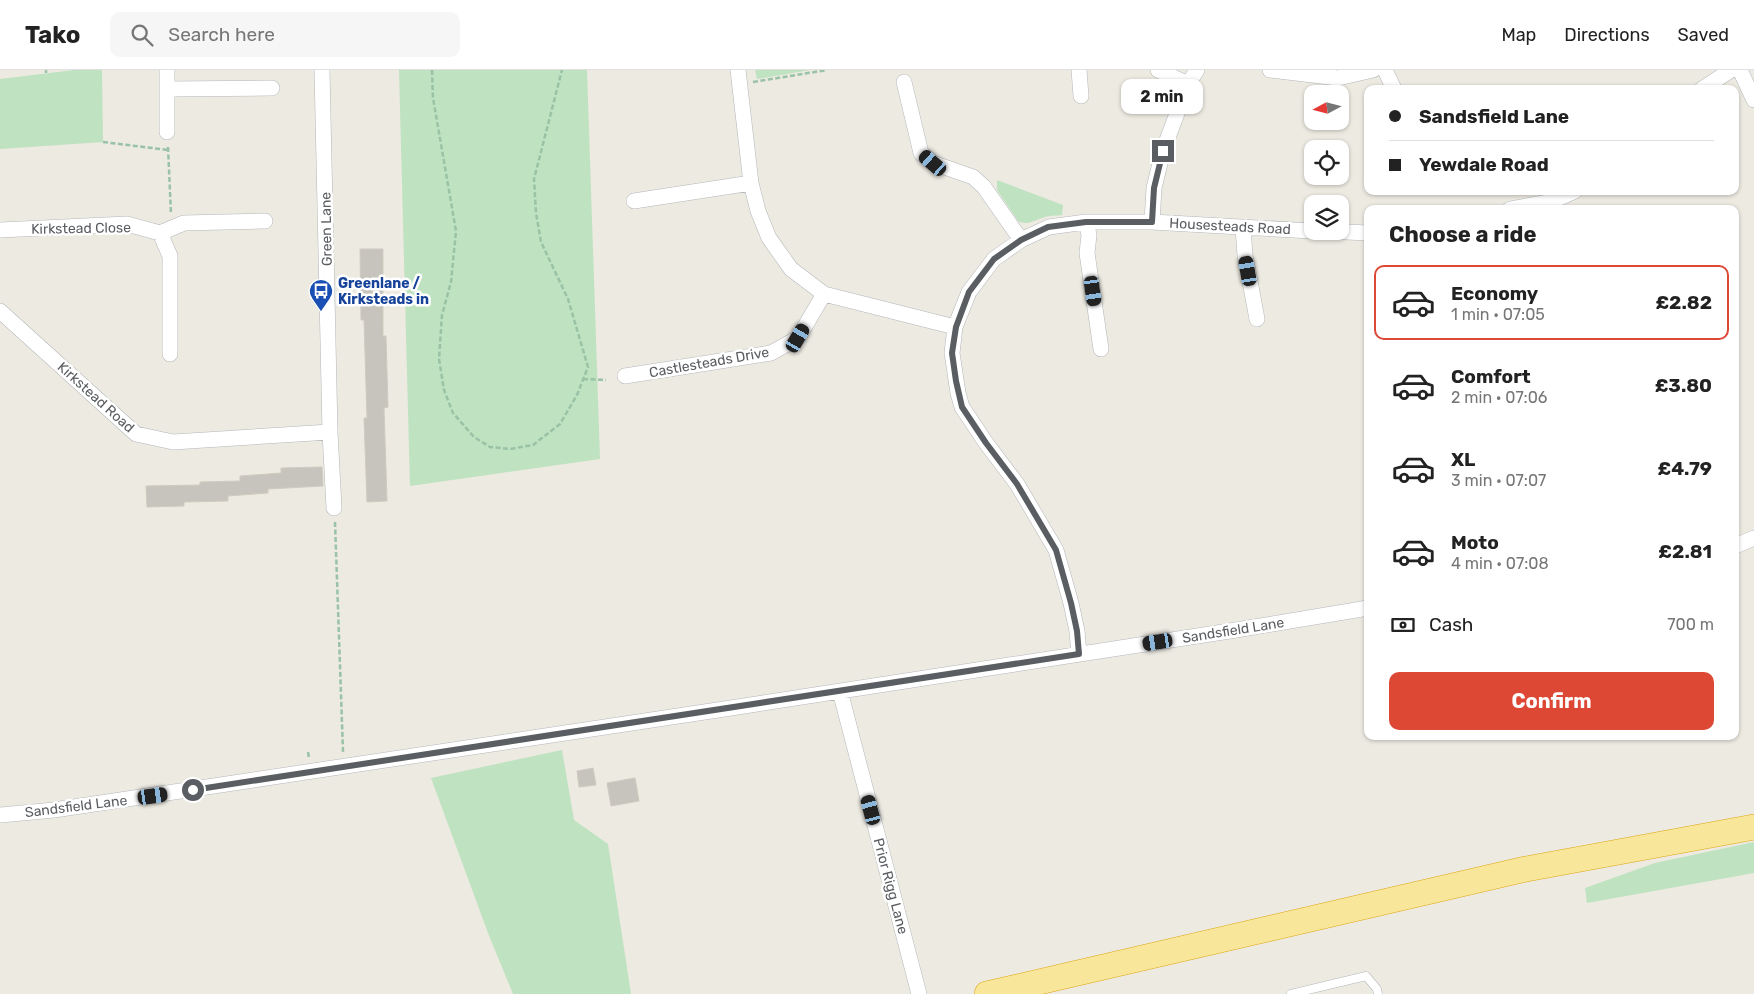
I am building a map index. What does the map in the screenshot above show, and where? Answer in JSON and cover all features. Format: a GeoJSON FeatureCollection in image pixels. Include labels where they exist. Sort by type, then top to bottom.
{"type":"FeatureCollection","features":[{"type":"Feature","properties":{"kind":"highway"},"geometry":{"type":"LineString","coordinates":[[987,994],[1526,869],[1754,827]]}},
{"type":"Feature","properties":{"kind":"street"},"geometry":{"type":"LineString","coordinates":[[167,132],[168,70]]}},
{"type":"Feature","properties":{"kind":"street","name":"Green Lane"},"geometry":{"type":"LineString","coordinates":[[322,70],[330,432],[334,508]]}},
{"type":"Feature","properties":{"kind":"street"},"geometry":{"type":"LineString","coordinates":[[738,70],[751,183],[758,211],[769,238],[791,269],[824,294],[956,327]]}},
{"type":"Feature","properties":{"kind":"street"},"geometry":{"type":"LineString","coordinates":[[1080,70],[1081,96]]}},
{"type":"Feature","properties":{"kind":"street"},"geometry":{"type":"LineString","coordinates":[[1158,70],[1188,84]]}},
{"type":"Feature","properties":{"kind":"street"},"geometry":{"type":"LineString","coordinates":[[1152,222],[1154,188],[1163,151],[1188,84],[1197,70]]}},
{"type":"Feature","properties":{"kind":"street"},"geometry":{"type":"LineString","coordinates":[[1270,70],[1338,78],[1373,70]]}},
{"type":"Feature","properties":{"kind":"street"},"geometry":{"type":"LineString","coordinates":[[1385,70],[1392,85]]}},
{"type":"Feature","properties":{"kind":"street"},"geometry":{"type":"LineString","coordinates":[[1708,85],[1731,70]]}},
{"type":"Feature","properties":{"kind":"street"},"geometry":{"type":"LineString","coordinates":[[1740,70],[1754,100]]}},
{"type":"Feature","properties":{"kind":"street"},"geometry":{"type":"LineString","coordinates":[[904,82],[921,153],[933,163],[973,177],[984,187],[1021,240]]}},
{"type":"Feature","properties":{"kind":"street"},"geometry":{"type":"LineString","coordinates":[[168,89],[272,88]]}},
{"type":"Feature","properties":{"kind":"street"},"geometry":{"type":"LineString","coordinates":[[634,201],[751,183]]}},
{"type":"Feature","properties":{"kind":"street"},"geometry":{"type":"LineString","coordinates":[[1532,205],[1553,201],[1566,195]]}},
{"type":"Feature","properties":{"kind":"street","name":"Kirkstead Close"},"geometry":{"type":"LineString","coordinates":[[0,230],[127,224],[166,230],[184,223],[265,221]]}},
{"type":"Feature","properties":{"kind":"street"},"geometry":{"type":"LineString","coordinates":[[1086,222],[1089,235],[1087,253],[1101,349]]}},
{"type":"Feature","properties":{"kind":"street","name":"Housesteads Road"},"geometry":{"type":"LineString","coordinates":[[1079,654],[1077,631],[1071,603],[1056,550],[1017,484],[962,407],[952,353],[956,327],[969,292],[994,259],[1021,240],[1048,227],[1086,222],[1152,222],[1304,231]]}},
{"type":"Feature","properties":{"kind":"street"},"geometry":{"type":"LineString","coordinates":[[1243,228],[1245,255],[1257,320]]}},
{"type":"Feature","properties":{"kind":"street"},"geometry":{"type":"LineString","coordinates":[[166,230],[170,256],[170,354]]}},
{"type":"Feature","properties":{"kind":"street"},"geometry":{"type":"LineString","coordinates":[[1349,232],[1364,233]]}},
{"type":"Feature","properties":{"kind":"street","name":"Castlesteads Drive"},"geometry":{"type":"LineString","coordinates":[[625,376],[771,353],[798,338],[824,294]]}},
{"type":"Feature","properties":{"kind":"street","name":"Kirkstead Road"},"geometry":{"type":"LineString","coordinates":[[0,311],[136,434],[173,442],[330,432]]}},
{"type":"Feature","properties":{"kind":"street"},"geometry":{"type":"LineString","coordinates":[[1739,544],[1754,538]]}},
{"type":"Feature","properties":{"kind":"street","name":"Sandsfield Lane"},"geometry":{"type":"LineString","coordinates":[[0,816],[54,810],[840,691],[1364,609]]}},
{"type":"Feature","properties":{"kind":"street","name":"Prior Rigg Lane"},"geometry":{"type":"LineString","coordinates":[[840,691],[920,994]]}},
{"type":"Feature","properties":{"kind":"lane"},"geometry":{"type":"LineString","coordinates":[[1291,994],[1366,976],[1377,988],[1378,994]]}},
{"type":"Feature","properties":{"kind":"path"},"geometry":{"type":"LineString","coordinates":[[432,70],[433,98],[456,231],[451,282],[442,315],[439,359],[444,390],[453,413],[474,437],[490,446],[510,449],[533,445],[560,424],[577,395],[588,367],[568,300],[541,242],[536,213],[534,180],[562,70]]}},
{"type":"Feature","properties":{"kind":"path"},"geometry":{"type":"LineString","coordinates":[[752,83],[827,70]]}},
{"type":"Feature","properties":{"kind":"path"},"geometry":{"type":"LineString","coordinates":[[166,230],[167,132]]}},
{"type":"Feature","properties":{"kind":"path"},"geometry":{"type":"LineString","coordinates":[[103,142],[168,150]]}},
{"type":"Feature","properties":{"kind":"path"},"geometry":{"type":"LineString","coordinates":[[583,379],[606,380]]}},
{"type":"Feature","properties":{"kind":"path"},"geometry":{"type":"LineString","coordinates":[[334,508],[343,754]]}},
{"type":"Feature","properties":{"kind":"green space"},"geometry":{"type":"Polygon","coordinates":[[[74,70],[102,70],[103,142],[0,149],[0,79],[74,70]]]}},
{"type":"Feature","properties":{"kind":"green space"},"geometry":{"type":"Polygon","coordinates":[[[399,70],[587,70],[600,459],[410,486],[399,70]]]}},
{"type":"Feature","properties":{"kind":"green space"},"geometry":{"type":"Polygon","coordinates":[[[755,70],[810,70],[757,79],[755,70]]]}},
{"type":"Feature","properties":{"kind":"green space"},"geometry":{"type":"Polygon","coordinates":[[[997,180],[1063,205],[1062,215],[1047,216],[1028,223],[1018,221],[997,190],[997,180]]]}},
{"type":"Feature","properties":{"kind":"green space"},"geometry":{"type":"Polygon","coordinates":[[[562,750],[574,820],[608,844],[631,994],[513,994],[488,933],[431,778],[562,750]]]}},
{"type":"Feature","properties":{"kind":"green space"},"geometry":{"type":"Polygon","coordinates":[[[1754,842],[1754,873],[1587,903],[1585,888],[1655,863],[1754,842]]]}},
{"type":"Feature","properties":{"kind":"building"},"geometry":{"type":"Polygon","coordinates":[[[360,249],[383,249],[383,336],[386,336],[388,407],[384,408],[387,501],[367,502],[364,418],[367,418],[364,320],[361,320],[360,249]]]}},
{"type":"Feature","properties":{"kind":"building"},"geometry":{"type":"Polygon","coordinates":[[[322,467],[323,486],[268,489],[268,493],[228,496],[228,501],[184,502],[184,506],[147,507],[146,486],[200,485],[200,482],[240,481],[240,476],[281,473],[281,468],[322,467]]]}},
{"type":"Feature","properties":{"kind":"building"},"geometry":{"type":"Polygon","coordinates":[[[593,768],[596,785],[579,787],[577,771],[593,768]]]}},
{"type":"Feature","properties":{"kind":"building"},"geometry":{"type":"Polygon","coordinates":[[[635,778],[639,801],[611,806],[607,783],[635,778]]]}},
{"type":"Feature","properties":{"kind":"place","name":"Greenlane / Kirksteads in"},"geometry":{"type":"Point","coordinates":[321,312]}},
{"type":"Feature","properties":{"kind":"route"},"geometry":{"type":"LineString","coordinates":[[193,790],[1079,654],[1077,631],[1071,603],[1056,550],[1017,484],[962,407],[952,353],[956,327],[969,292],[994,259],[1021,240],[1048,227],[1086,222],[1152,222],[1154,188],[1163,151]]}}]}
